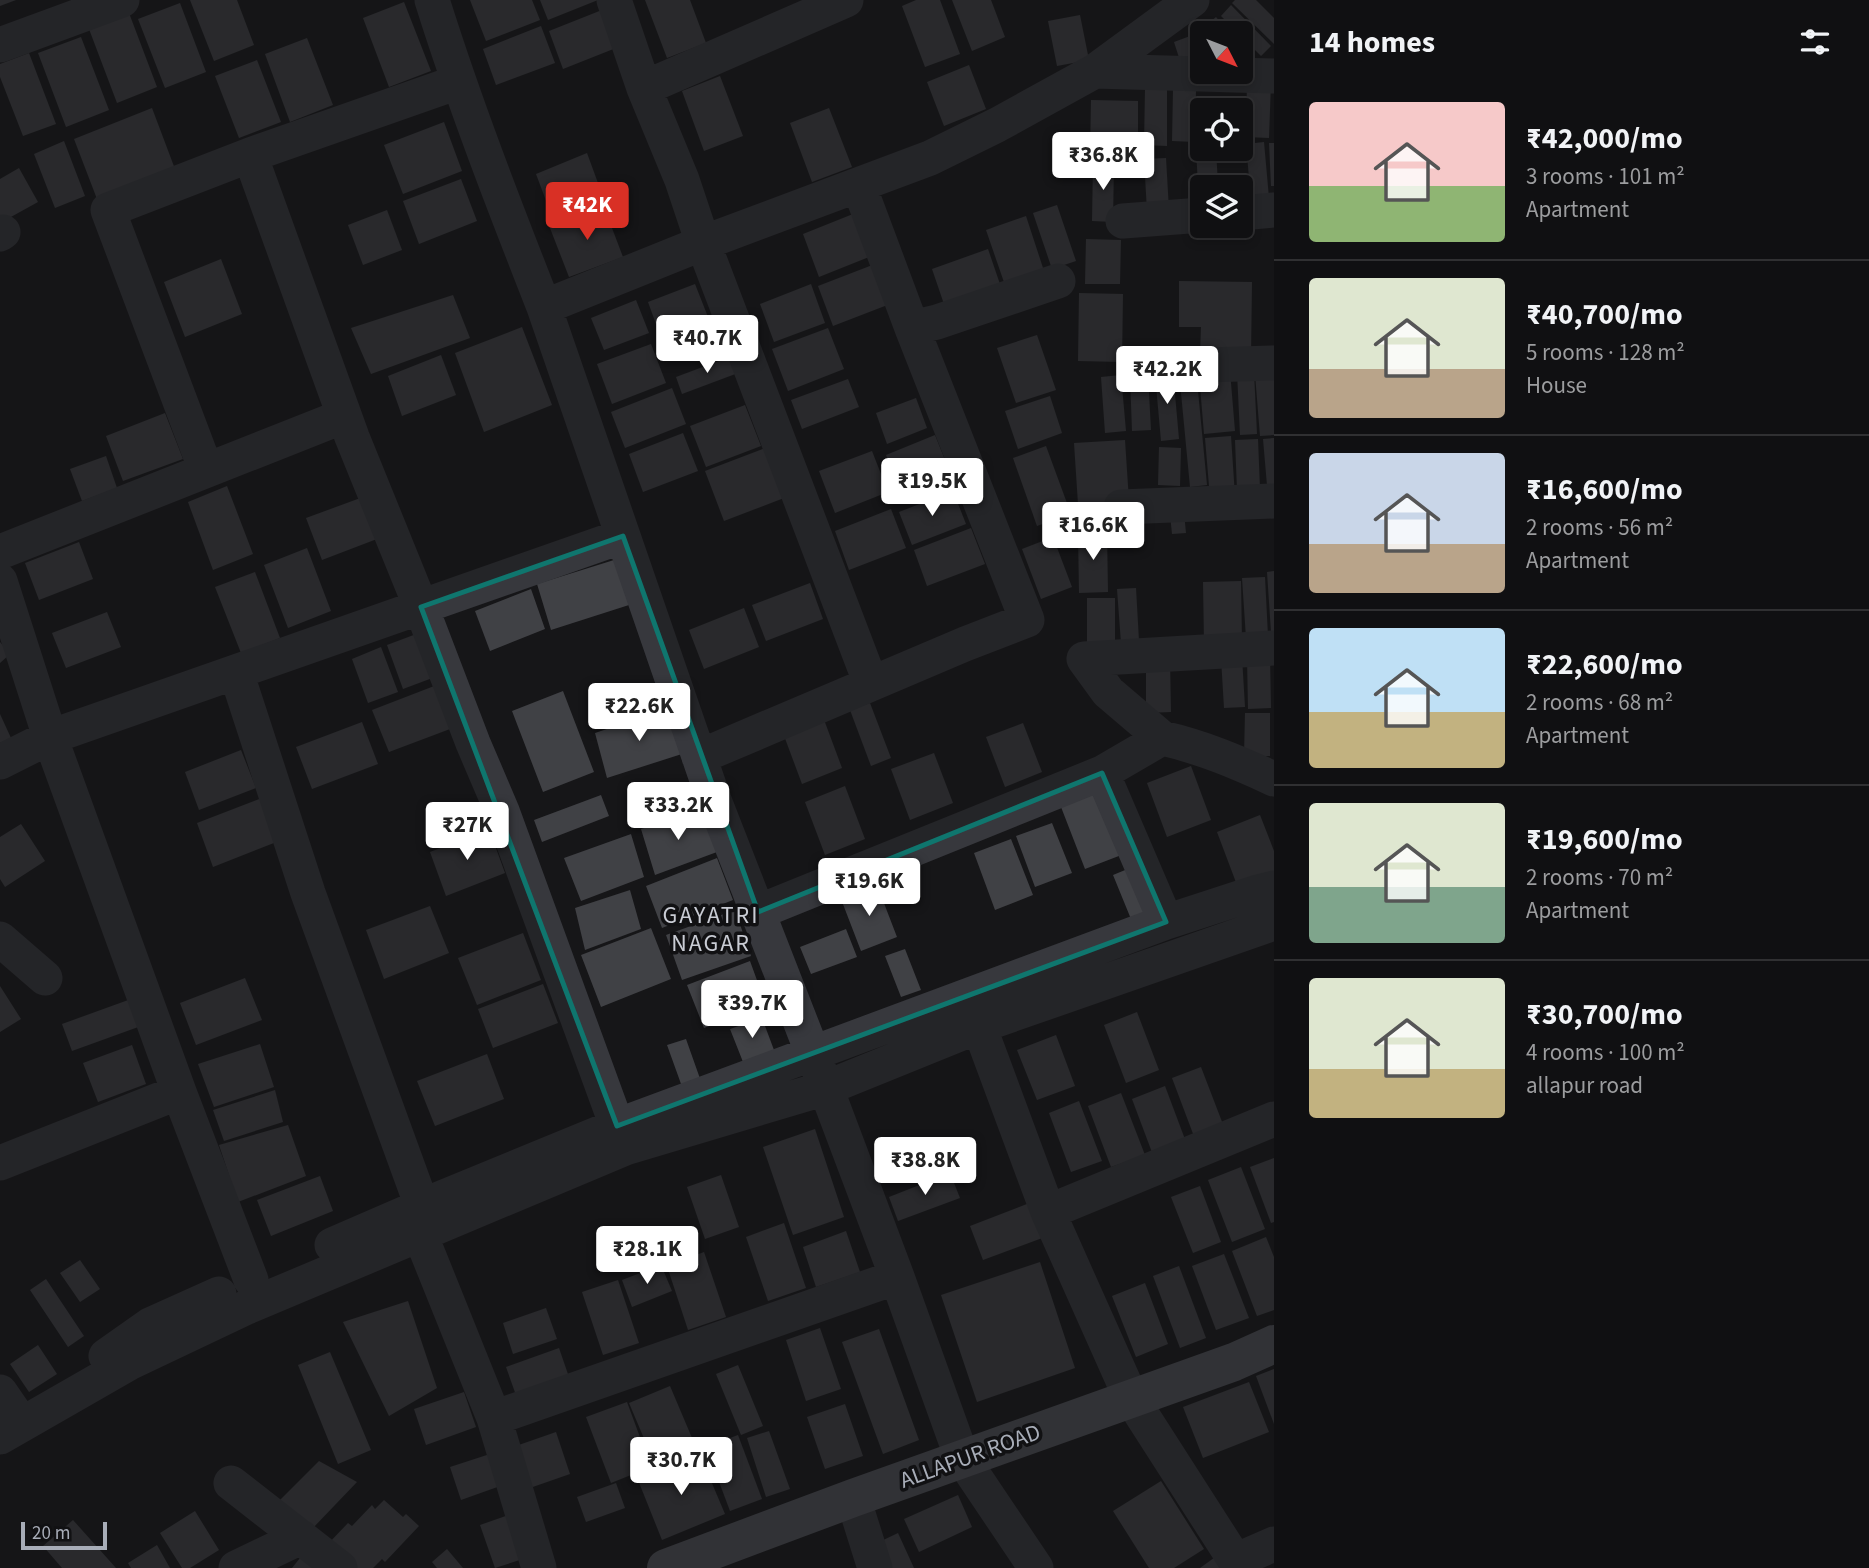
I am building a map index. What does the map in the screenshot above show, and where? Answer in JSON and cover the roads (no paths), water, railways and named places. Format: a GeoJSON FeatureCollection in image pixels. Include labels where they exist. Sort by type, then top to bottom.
{"type":"FeatureCollection","features":[{"type":"Feature","properties":{"kind":"main road","name":"ALLAPUR ROAD"},"geometry":{"type":"LineString","coordinates":[[666,1568],[962,1458],[1234,1362],[1274,1344]]}},
{"type":"Feature","properties":{"kind":"street"},"geometry":{"type":"LineString","coordinates":[[0,45],[122,0]]}},
{"type":"Feature","properties":{"kind":"street"},"geometry":{"type":"LineString","coordinates":[[432,0],[484,154],[544,307],[714,800],[826,1088],[962,1458],[1036,1568]]}},
{"type":"Feature","properties":{"kind":"street"},"geometry":{"type":"LineString","coordinates":[[614,0],[644,88],[682,180],[703,243],[871,684]]}},
{"type":"Feature","properties":{"kind":"street"},"geometry":{"type":"LineString","coordinates":[[644,88],[846,0]]}},
{"type":"Feature","properties":{"kind":"street"},"geometry":{"type":"LineString","coordinates":[[544,307],[703,243],[930,158],[1095,71],[1192,0]]}},
{"type":"Feature","properties":{"kind":"street"},"geometry":{"type":"LineString","coordinates":[[1095,71],[1274,76]]}},
{"type":"Feature","properties":{"kind":"street"},"geometry":{"type":"LineString","coordinates":[[206,470],[108,210],[250,155],[458,82]]}},
{"type":"Feature","properties":{"kind":"street"},"geometry":{"type":"LineString","coordinates":[[250,155],[344,416],[502,811],[617,1126]]}},
{"type":"Feature","properties":{"kind":"street"},"geometry":{"type":"LineString","coordinates":[[699,757],[1027,620],[859,186]]}},
{"type":"Feature","properties":{"kind":"street"},"geometry":{"type":"LineString","coordinates":[[1253,212],[1274,210]]}},
{"type":"Feature","properties":{"kind":"street"},"geometry":{"type":"LineString","coordinates":[[1123,221],[1190,216]]}},
{"type":"Feature","properties":{"kind":"street"},"geometry":{"type":"LineString","coordinates":[[912,328],[1058,281]]}},
{"type":"Feature","properties":{"kind":"street"},"geometry":{"type":"LineString","coordinates":[[1174,366],[1274,363]]}},
{"type":"Feature","properties":{"kind":"street"},"geometry":{"type":"LineString","coordinates":[[0,552],[344,416]]}},
{"type":"Feature","properties":{"kind":"street"},"geometry":{"type":"LineString","coordinates":[[1121,507],[1274,501]]}},
{"type":"Feature","properties":{"kind":"street"},"geometry":{"type":"LineString","coordinates":[[0,762],[50,737],[623,536]]}},
{"type":"Feature","properties":{"kind":"street"},"geometry":{"type":"LineString","coordinates":[[0,580],[50,737],[251,1280]]}},
{"type":"Feature","properties":{"kind":"street"},"geometry":{"type":"LineString","coordinates":[[1274,648],[1084,659],[1108,692],[1162,738],[1233,760],[1274,779]]}},
{"type":"Feature","properties":{"kind":"street"},"geometry":{"type":"LineString","coordinates":[[236,672],[308,893],[421,1220],[494,1418],[539,1568]]}},
{"type":"Feature","properties":{"kind":"street"},"geometry":{"type":"LineString","coordinates":[[758,912],[1102,773],[1162,738]]}},
{"type":"Feature","properties":{"kind":"street"},"geometry":{"type":"LineString","coordinates":[[1102,773],[1166,922]]}},
{"type":"Feature","properties":{"kind":"street"},"geometry":{"type":"LineString","coordinates":[[11,1431],[129,1363],[617,1126],[1166,922],[1274,888]]}},
{"type":"Feature","properties":{"kind":"street"},"geometry":{"type":"LineString","coordinates":[[11,1431],[43,1402],[150,1325],[251,1280],[625,1148],[826,1088],[979,1026],[1274,923]]}},
{"type":"Feature","properties":{"kind":"street"},"geometry":{"type":"LineString","coordinates":[[0,939],[44,978]]}},
{"type":"Feature","properties":{"kind":"street"},"geometry":{"type":"LineString","coordinates":[[979,1026],[1048,1212],[1131,1398],[1238,1565],[1274,1544]]}},
{"type":"Feature","properties":{"kind":"street"},"geometry":{"type":"LineString","coordinates":[[0,1163],[179,1091]]}},
{"type":"Feature","properties":{"kind":"street"},"geometry":{"type":"LineString","coordinates":[[1048,1212],[1274,1119]]}},
{"type":"Feature","properties":{"kind":"street"},"geometry":{"type":"LineString","coordinates":[[494,1418],[897,1277]]}},
{"type":"Feature","properties":{"kind":"street"},"geometry":{"type":"LineString","coordinates":[[0,1392],[11,1431]]}},
{"type":"Feature","properties":{"kind":"street"},"geometry":{"type":"LineString","coordinates":[[231,1483],[340,1568]]}},
{"type":"Feature","properties":{"kind":"street"},"geometry":{"type":"LineString","coordinates":[[853,1498],[875,1568]]}},
{"type":"Feature","properties":{"kind":"street"},"geometry":{"type":"LineString","coordinates":[[236,1568],[302,1537]]}},
{"type":"Feature","properties":{"kind":"district","name":"GAYATRI NAGAR"},"geometry":{"type":"Point","coordinates":[711,929]}}]}
